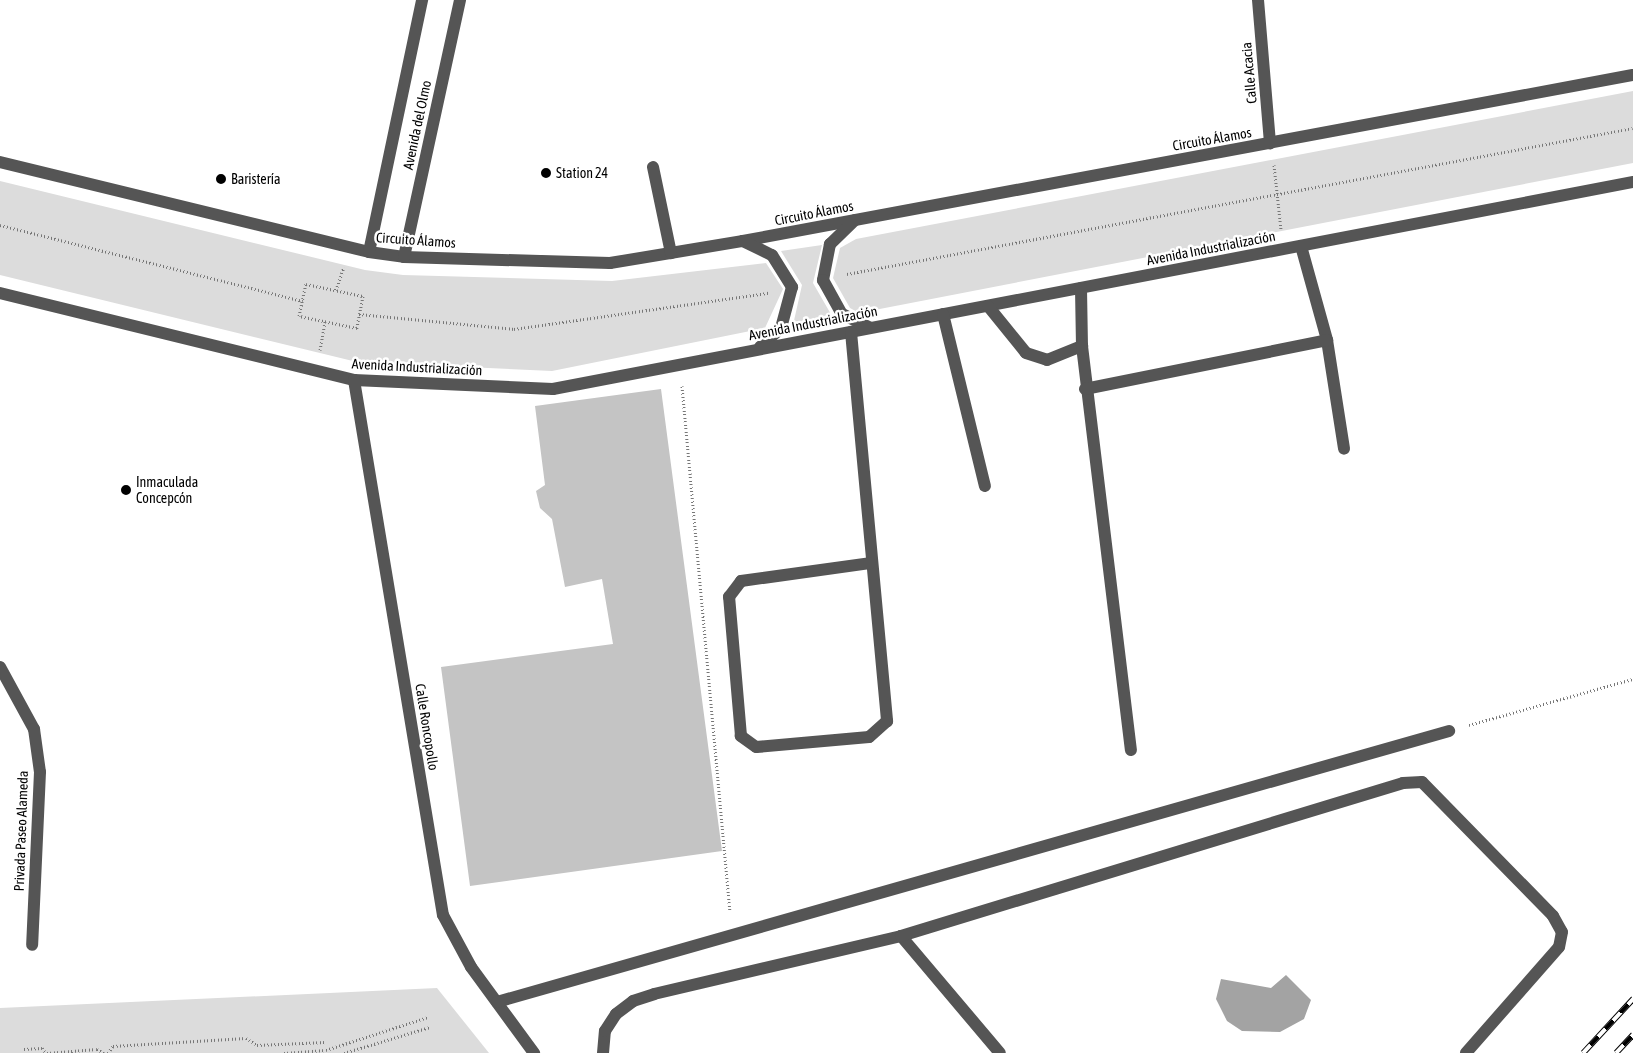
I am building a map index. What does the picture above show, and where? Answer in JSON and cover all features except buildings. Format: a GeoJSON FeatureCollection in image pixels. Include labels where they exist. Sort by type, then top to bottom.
{"type":"FeatureCollection","features":[{"type":"Feature","properties":{"kind":"street","name":"Avenida del Olmo"},"geometry":{"type":"LineString","coordinates":[[369,252],[422,0]]}},
{"type":"Feature","properties":{"kind":"street","name":"Avenida del Olmo"},"geometry":{"type":"LineString","coordinates":[[404,257],[460,0]]}},
{"type":"Feature","properties":{"kind":"street","name":"Calle Acacia"},"geometry":{"type":"LineString","coordinates":[[1258,0],[1270,144]]}},
{"type":"Feature","properties":{"kind":"street","name":"Circuito Álamos"},"geometry":{"type":"LineString","coordinates":[[0,162],[369,252],[404,257],[610,263],[743,241],[1633,75]]}},
{"type":"Feature","properties":{"kind":"street"},"geometry":{"type":"LineString","coordinates":[[653,168],[671,253]]}},
{"type":"Feature","properties":{"kind":"street","name":"Avenida Industrialización"},"geometry":{"type":"LineString","coordinates":[[0,293],[354,380],[553,389],[680,363],[1633,182]]}},
{"type":"Feature","properties":{"kind":"street"},"geometry":{"type":"LineString","coordinates":[[855,220],[830,244],[823,280],[842,314],[872,328]]}},
{"type":"Feature","properties":{"kind":"street"},"geometry":{"type":"LineString","coordinates":[[743,241],[772,255],[792,287],[781,328],[755,350]]}},
{"type":"Feature","properties":{"kind":"street"},"geometry":{"type":"LineString","coordinates":[[1301,246],[1327,340],[1344,449]]}},
{"type":"Feature","properties":{"kind":"street"},"geometry":{"type":"LineString","coordinates":[[1081,288],[1085,388],[1131,750]]}},
{"type":"Feature","properties":{"kind":"street"},"geometry":{"type":"LineString","coordinates":[[988,306],[1026,353],[1047,360],[1082,346]]}},
{"type":"Feature","properties":{"kind":"street"},"geometry":{"type":"LineString","coordinates":[[943,314],[985,486]]}},
{"type":"Feature","properties":{"kind":"street"},"geometry":{"type":"LineString","coordinates":[[850,332],[870,563],[888,721],[869,737],[756,747],[741,736],[729,597],[741,581],[870,563]]}},
{"type":"Feature","properties":{"kind":"street"},"geometry":{"type":"LineString","coordinates":[[1085,388],[1327,340]]}},
{"type":"Feature","properties":{"kind":"street","name":"Calle Roncopollo"},"geometry":{"type":"LineString","coordinates":[[354,380],[443,915],[471,968],[534,1053]]}},
{"type":"Feature","properties":{"kind":"street","name":"Privada Paseo Alameda"},"geometry":{"type":"LineString","coordinates":[[0,667],[34,729],[40,772],[32,945]]}},
{"type":"Feature","properties":{"kind":"street"},"geometry":{"type":"LineString","coordinates":[[497,1002],[1449,731]]}},
{"type":"Feature","properties":{"kind":"street"},"geometry":{"type":"LineString","coordinates":[[603,1053],[605,1031],[616,1014],[633,1001],[901,936],[1403,783],[1422,782],[1553,916],[1562,932],[1559,947],[1466,1053]]}},
{"type":"Feature","properties":{"kind":"street"},"geometry":{"type":"LineString","coordinates":[[901,936],[1000,1053]]}},
{"type":"Feature","properties":{"kind":"path"},"geometry":{"type":"LineString","coordinates":[[823,280],[1633,128]]}},
{"type":"Feature","properties":{"kind":"path"},"geometry":{"type":"LineString","coordinates":[[1270,144],[1286,249]]}},
{"type":"Feature","properties":{"kind":"path"},"geometry":{"type":"LineString","coordinates":[[0,225],[303,301]]}},
{"type":"Feature","properties":{"kind":"path"},"geometry":{"type":"LineString","coordinates":[[306,284],[363,296],[359,314],[357,328],[299,316],[306,284]]}},
{"type":"Feature","properties":{"kind":"path"},"geometry":{"type":"LineString","coordinates":[[359,314],[514,329],[792,287]]}},
{"type":"Feature","properties":{"kind":"path"},"geometry":{"type":"LineString","coordinates":[[314,369],[325,321]]}},
{"type":"Feature","properties":{"kind":"path"},"geometry":{"type":"LineString","coordinates":[[680,363],[732,934]]}},
{"type":"Feature","properties":{"kind":"path"},"geometry":{"type":"LineString","coordinates":[[1449,731],[1633,678]]}},
{"type":"Feature","properties":{"kind":"path"},"geometry":{"type":"LineString","coordinates":[[284,1053],[326,1050],[428,1017]]}},
{"type":"Feature","properties":{"kind":"path"},"geometry":{"type":"LineString","coordinates":[[344,1053],[430,1028]]}},
{"type":"Feature","properties":{"kind":"path"},"geometry":{"type":"LineString","coordinates":[[108,1053],[113,1046],[246,1038],[257,1045],[326,1042]]}},
{"type":"Feature","properties":{"kind":"path"},"geometry":{"type":"LineString","coordinates":[[24,1049],[42,1048],[46,1053],[97,1049],[104,1053]]}},
{"type":"Feature","properties":{"kind":"shaded area"},"geometry":{"type":"Polygon","coordinates":[[[1633,91],[1633,163],[859,313],[850,308],[833,278],[840,248],[856,239],[1633,91]]]}},
{"type":"Feature","properties":{"kind":"shaded area"},"geometry":{"type":"Polygon","coordinates":[[[0,181],[365,270],[403,275],[612,281],[766,263],[783,289],[765,328],[552,371],[357,362],[0,275],[0,181]]]}},
{"type":"Feature","properties":{"kind":"shaded area"},"geometry":{"type":"Polygon","coordinates":[[[822,245],[813,283],[832,316],[793,325],[802,285],[781,251],[822,245]]]}},
{"type":"Feature","properties":{"kind":"shaded area"},"geometry":{"type":"Polygon","coordinates":[[[1286,975],[1311,1000],[1304,1019],[1280,1032],[1242,1031],[1227,1021],[1216,999],[1221,979],[1271,988],[1286,975]]]}},
{"type":"Feature","properties":{"kind":"shaded area"},"geometry":{"type":"Polygon","coordinates":[[[437,988],[489,1053],[0,1053],[0,1008],[437,988]]]}},
{"type":"Feature","properties":{"kind":"railway"},"geometry":{"type":"LineString","coordinates":[[1583,1053],[1633,999]]}},
{"type":"Feature","properties":{"kind":"railway"},"geometry":{"type":"LineString","coordinates":[[1616,1053],[1633,1035]]}},
{"type":"Feature","properties":{"kind":"place","name":"Station 24"},"geometry":{"type":"Point","coordinates":[546,173]}},
{"type":"Feature","properties":{"kind":"place","name":"Baristería"},"geometry":{"type":"Point","coordinates":[221,179]}},
{"type":"Feature","properties":{"kind":"place","name":"Inmaculada Concepcón"},"geometry":{"type":"Point","coordinates":[126,490]}}]}
